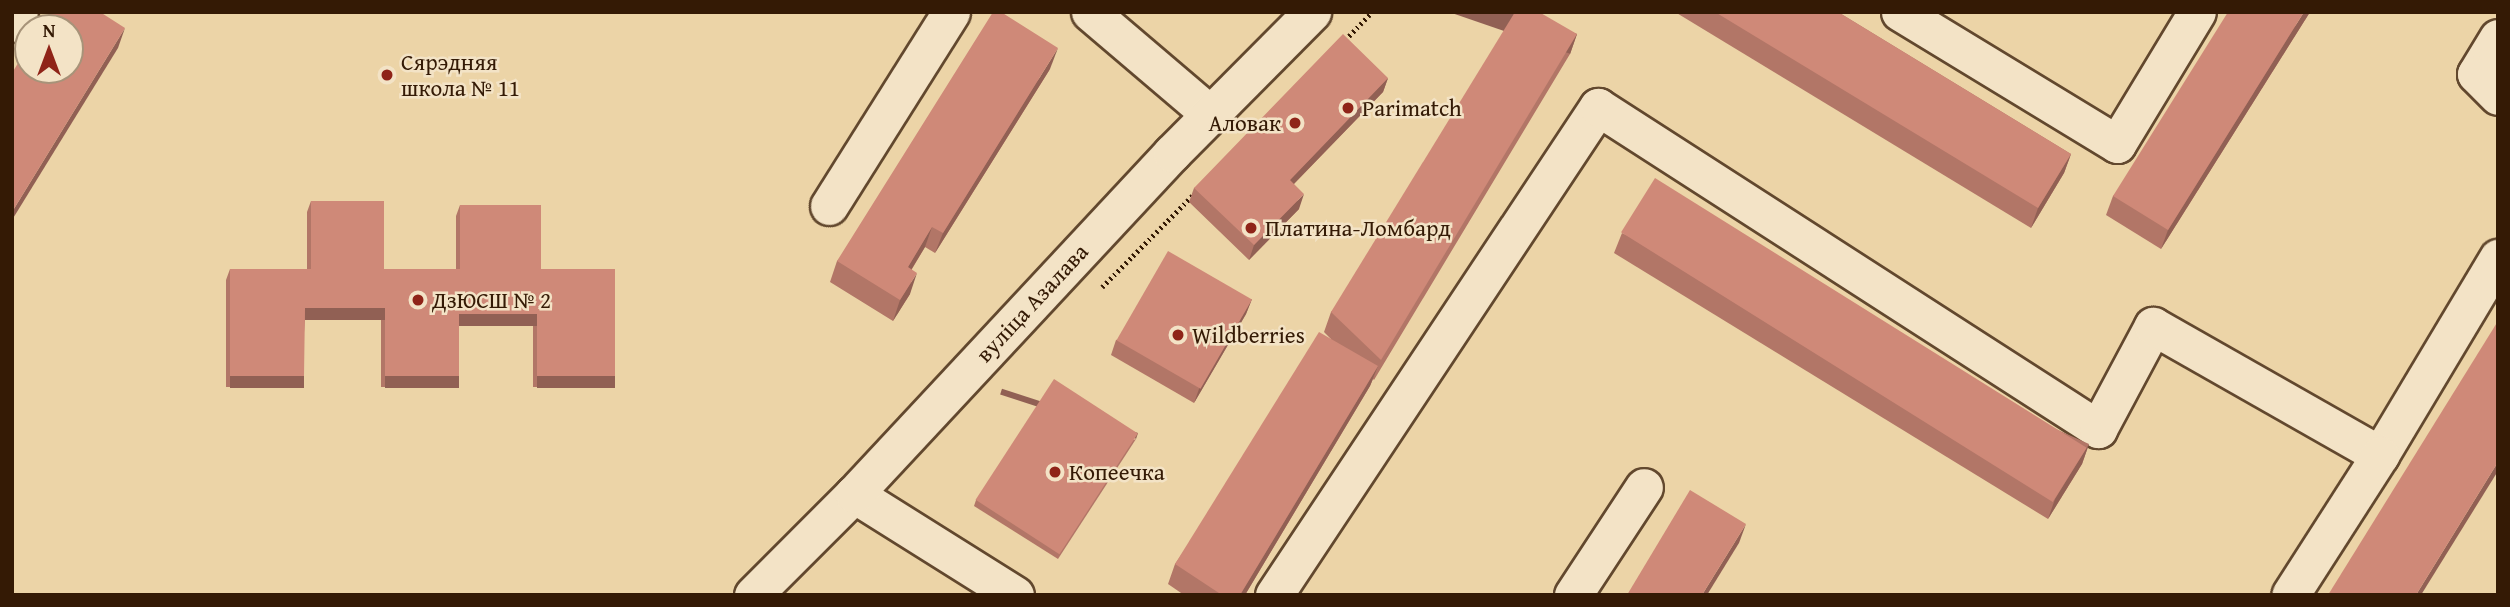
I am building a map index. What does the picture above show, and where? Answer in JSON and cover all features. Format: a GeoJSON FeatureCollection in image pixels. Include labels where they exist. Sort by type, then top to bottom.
{"type":"FeatureCollection","features":[{"type":"Feature","properties":{"kind":"street"},"geometry":{"type":"LineString","coordinates":[[12,23],[19,12]]}},
{"type":"Feature","properties":{"kind":"street"},"geometry":{"type":"LineString","coordinates":[[829,206],[951,12]]}},
{"type":"Feature","properties":{"kind":"street"},"geometry":{"type":"LineString","coordinates":[[1090,12],[1210,114]]}},
{"type":"Feature","properties":{"kind":"street","name":"вуліца Азалава"},"geometry":{"type":"LineString","coordinates":[[753,595],[854,494],[1210,114],[1312,12]]}},
{"type":"Feature","properties":{"kind":"street"},"geometry":{"type":"LineString","coordinates":[[1905,14],[2117,144],[2197,12]]}},
{"type":"Feature","properties":{"kind":"street"},"geometry":{"type":"LineString","coordinates":[[2498,38],[2476,74],[2498,96]]}},
{"type":"Feature","properties":{"kind":"street"},"geometry":{"type":"LineString","coordinates":[[1275,595],[1598,107],[2098,429],[2153,326],[2380,455]]}},
{"type":"Feature","properties":{"kind":"street"},"geometry":{"type":"LineString","coordinates":[[2290,595],[2380,455],[2498,258]]}},
{"type":"Feature","properties":{"kind":"street"},"geometry":{"type":"LineString","coordinates":[[1573,595],[1644,487]]}},
{"type":"Feature","properties":{"kind":"street"},"geometry":{"type":"LineString","coordinates":[[854,494],[1015,595]]}},
{"type":"Feature","properties":{"kind":"building"},"geometry":{"type":"Polygon","coordinates":[[[100,12],[125,28],[12,212],[12,73],[14,70],[14,84],[84,84],[84,14],[49,14],[100,12]]]}},
{"type":"Feature","properties":{"kind":"building"},"geometry":{"type":"Polygon","coordinates":[[[993,12],[1001,12],[1058,48],[943,233],[932,227],[908,267],[917,273],[900,300],[837,261],[993,12]]]}},
{"type":"Feature","properties":{"kind":"building"},"geometry":{"type":"Polygon","coordinates":[[[1515,12],[1539,12],[1577,34],[1381,360],[1331,312],[1515,12]]]}},
{"type":"Feature","properties":{"kind":"building"},"geometry":{"type":"Polygon","coordinates":[[[1715,12],[1838,12],[2071,154],[2038,208],[1715,12]]]}},
{"type":"Feature","properties":{"kind":"building"},"geometry":{"type":"Polygon","coordinates":[[[2228,12],[2304,12],[2168,230],[2113,196],[2228,12]]]}},
{"type":"Feature","properties":{"kind":"building"},"geometry":{"type":"Polygon","coordinates":[[[1343,34],[1388,78],[1290,180],[1304,194],[1254,245],[1194,188],[1343,34]]]}},
{"type":"Feature","properties":{"kind":"building"},"geometry":{"type":"Polygon","coordinates":[[[1655,178],[2087,448],[2053,502],[1621,232],[1655,178]]]}},
{"type":"Feature","properties":{"kind":"building","name":"ДзЮСШ № 2"},"geometry":{"type":"Polygon","coordinates":[[[311,201],[384,201],[384,269],[460,269],[460,205],[541,205],[541,269],[615,269],[615,376],[537,376],[537,314],[459,314],[459,376],[385,376],[385,308],[305,308],[304,376],[230,376],[230,269],[311,269],[311,201]]]}},
{"type":"Feature","properties":{"kind":"building","name":"Wildberries"},"geometry":{"type":"Polygon","coordinates":[[[1168,251],[1252,300],[1201,389],[1116,340],[1168,251]]]}},
{"type":"Feature","properties":{"kind":"building"},"geometry":{"type":"Polygon","coordinates":[[[2498,321],[2498,462],[2416,595],[2328,595],[2498,321]]]}},
{"type":"Feature","properties":{"kind":"building"},"geometry":{"type":"Polygon","coordinates":[[[1319,332],[1378,366],[1240,595],[1222,595],[1175,564],[1319,332]]]}},
{"type":"Feature","properties":{"kind":"building","name":"Копеечка"},"geometry":{"type":"Polygon","coordinates":[[[1054,379],[1138,433],[1059,554],[976,500],[1054,379]]]}},
{"type":"Feature","properties":{"kind":"building"},"geometry":{"type":"Polygon","coordinates":[[[1690,490],[1746,524],[1702,595],[1627,595],[1690,490]]]}},
{"type":"Feature","properties":{"kind":"place","name":"Сярэдняя школа № 11"},"geometry":{"type":"Point","coordinates":[387,75]}},
{"type":"Feature","properties":{"kind":"place","name":"Parimatch"},"geometry":{"type":"Point","coordinates":[1348,108]}},
{"type":"Feature","properties":{"kind":"place","name":"Аловак"},"geometry":{"type":"Point","coordinates":[1295,123]}},
{"type":"Feature","properties":{"kind":"place","name":"Платина-Ломбард"},"geometry":{"type":"Point","coordinates":[1251,228]}},
{"type":"Feature","properties":{"kind":"place","name":"ДзЮСШ № 2"},"geometry":{"type":"Point","coordinates":[418,300]}},
{"type":"Feature","properties":{"kind":"place","name":"Wildberries"},"geometry":{"type":"Point","coordinates":[1178,335]}},
{"type":"Feature","properties":{"kind":"place","name":"Копеечка"},"geometry":{"type":"Point","coordinates":[1055,472]}}]}
